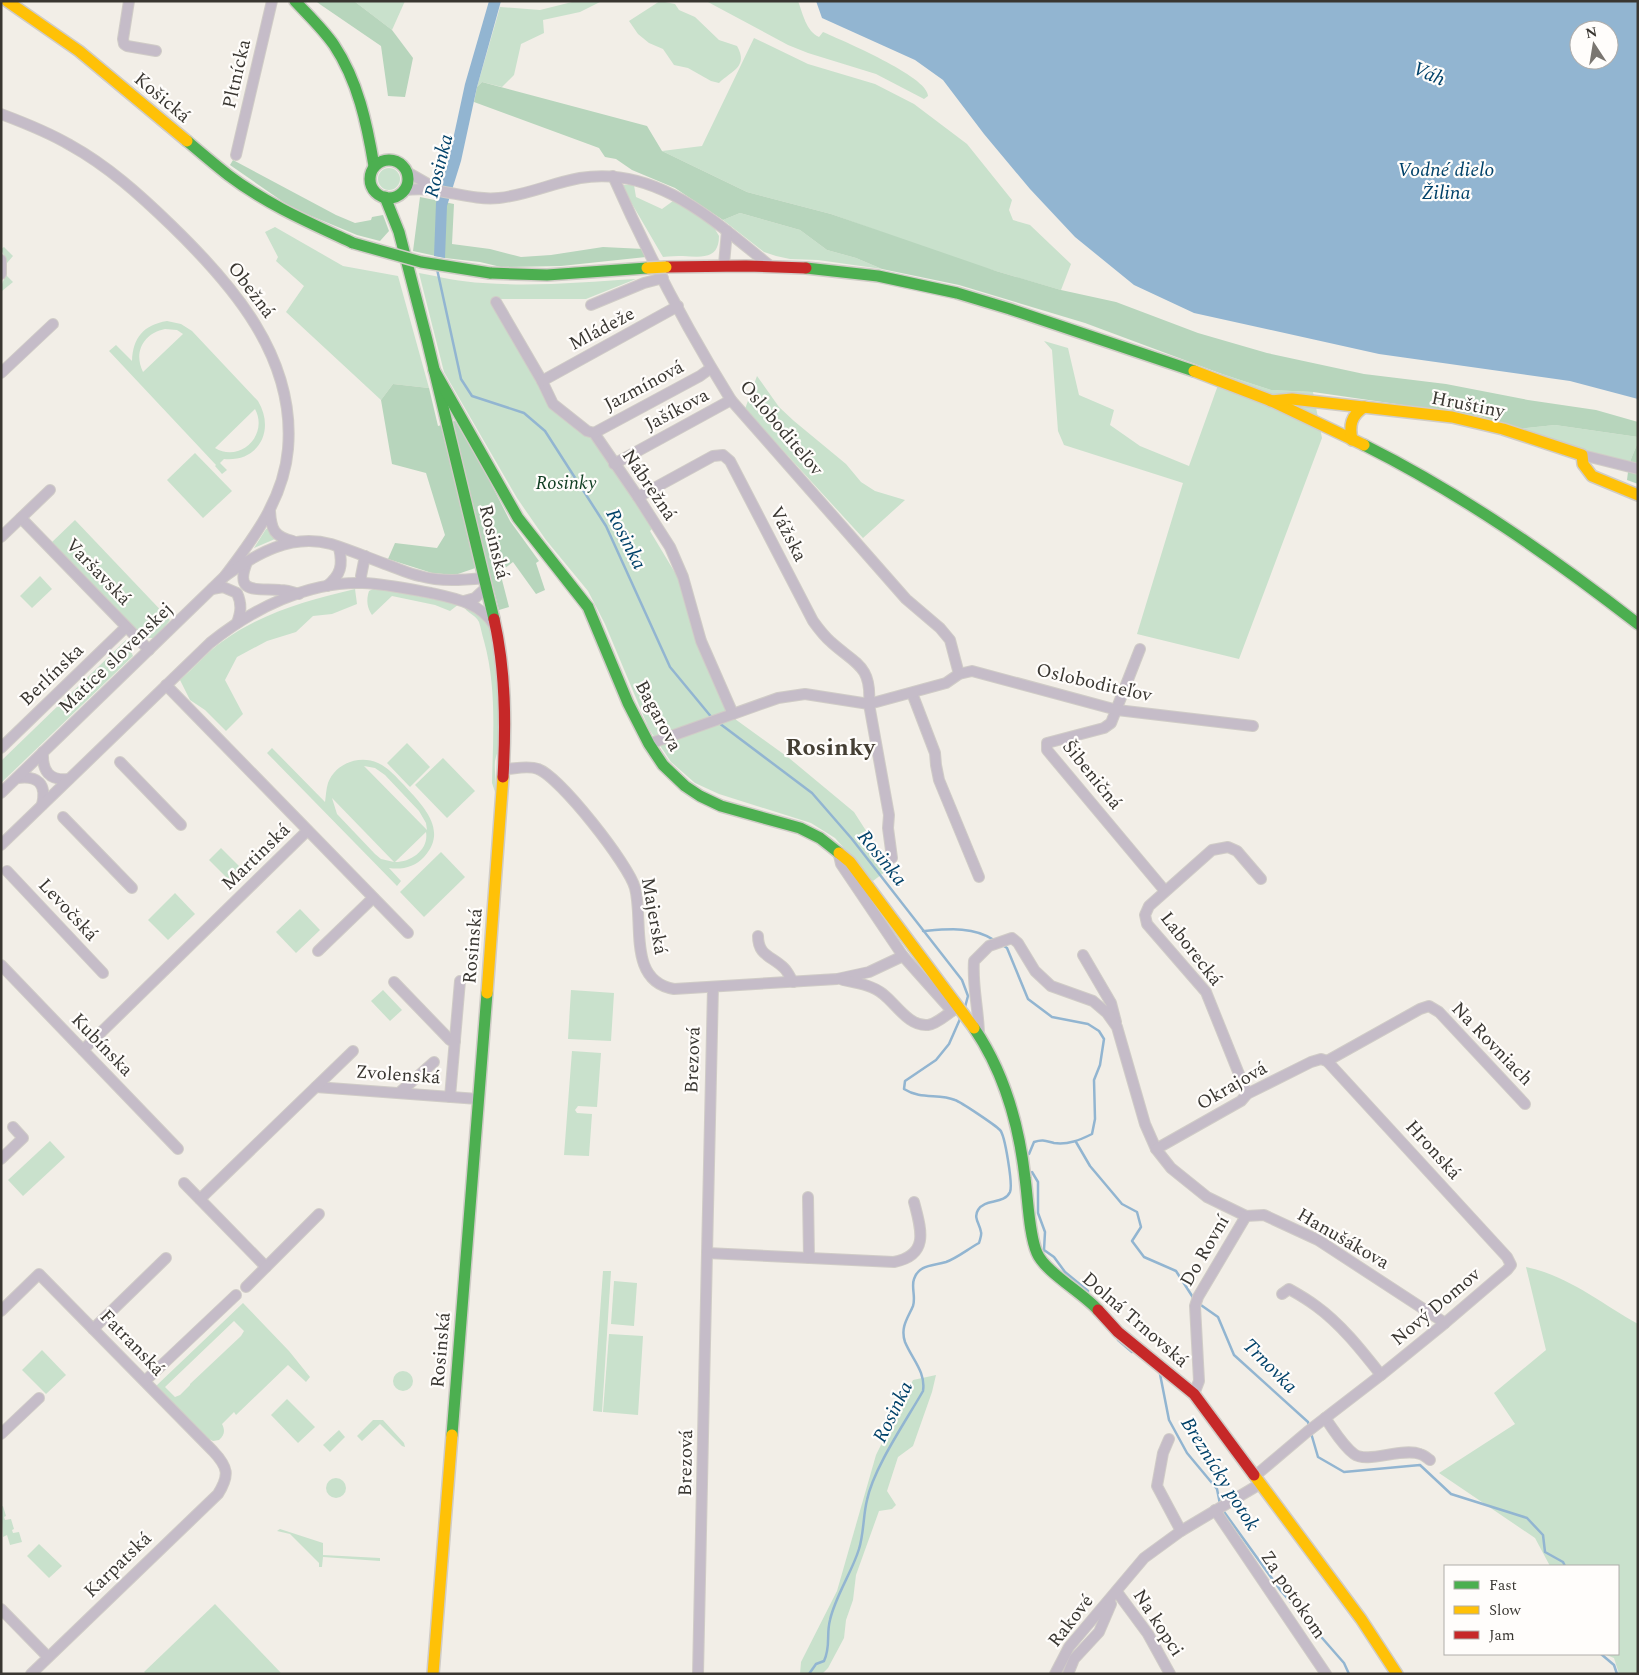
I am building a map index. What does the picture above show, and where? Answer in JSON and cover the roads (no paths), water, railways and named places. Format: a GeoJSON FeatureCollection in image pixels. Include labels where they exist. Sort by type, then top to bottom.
{"type":"FeatureCollection","features":[{"type":"Feature","properties":{"kind":"street","name":"Košická"},"geometry":{"type":"LineString","coordinates":[[7,1],[79,51],[216,166],[256,194],[296,217],[353,243],[416,262],[490,273],[547,275],[647,268],[664,273],[724,264],[769,265],[880,276],[976,299],[1134,350],[1271,400],[1352,440],[1445,491],[1509,530],[1599,593],[1638,624]]}},
{"type":"Feature","properties":{"kind":"street"},"geometry":{"type":"LineString","coordinates":[[129,1],[124,44],[126,46],[156,51]]}},
{"type":"Feature","properties":{"kind":"street","name":"Pltnícka"},"geometry":{"type":"LineString","coordinates":[[236,155],[272,1]]}},
{"type":"Feature","properties":{"kind":"street"},"geometry":{"type":"LineString","coordinates":[[294,1],[337,51],[350,76],[367,122],[389,160]]}},
{"type":"Feature","properties":{"kind":"street","name":"Obežná"},"geometry":{"type":"LineString","coordinates":[[1,114],[38,128],[72,145],[130,187],[202,256],[231,290],[254,322],[269,348],[280,376],[288,416],[288,450],[284,471],[270,510],[225,576]]}},
{"type":"Feature","properties":{"kind":"street"},"geometry":{"type":"LineString","coordinates":[[367,122],[374,166],[370,178],[371,184],[378,195],[392,198],[402,192],[440,191]]}},
{"type":"Feature","properties":{"kind":"street"},"geometry":{"type":"LineString","coordinates":[[374,166],[381,161],[389,160],[400,163],[407,172],[440,191],[470,197],[497,198],[534,191],[579,178],[613,176],[636,179],[668,192],[695,208],[769,265]]}},
{"type":"Feature","properties":{"kind":"street"},"geometry":{"type":"LineString","coordinates":[[402,192],[408,178],[407,172]]}},
{"type":"Feature","properties":{"kind":"street","name":"Osloboditeľov"},"geometry":{"type":"LineString","coordinates":[[613,176],[664,273],[678,306],[711,368],[732,400],[906,599],[940,628],[950,640],[959,674]]}},
{"type":"Feature","properties":{"kind":"street","name":"Rosinská"},"geometry":{"type":"LineString","coordinates":[[399,232],[402,192]]}},
{"type":"Feature","properties":{"kind":"street","name":"Rosinská"},"geometry":{"type":"LineString","coordinates":[[385,197],[399,232],[486,582],[504,683],[504,769],[434,1674]]}},
{"type":"Feature","properties":{"kind":"street"},"geometry":{"type":"LineString","coordinates":[[724,264],[727,231]]}},
{"type":"Feature","properties":{"kind":"street"},"geometry":{"type":"LineString","coordinates":[[1,260],[1,274]]}},
{"type":"Feature","properties":{"kind":"street"},"geometry":{"type":"LineString","coordinates":[[591,304],[664,273]]}},
{"type":"Feature","properties":{"kind":"street","name":"Nábrežná"},"geometry":{"type":"LineString","coordinates":[[496,302],[542,381],[553,404],[587,431],[594,433],[670,547],[683,577],[702,641],[733,714]]}},
{"type":"Feature","properties":{"kind":"street","name":"Mládeže"},"geometry":{"type":"LineString","coordinates":[[542,381],[678,306]]}},
{"type":"Feature","properties":{"kind":"street"},"geometry":{"type":"LineString","coordinates":[[1,373],[53,324]]}},
{"type":"Feature","properties":{"kind":"street","name":"Jazmínová"},"geometry":{"type":"LineString","coordinates":[[594,433],[700,376],[711,368]]}},
{"type":"Feature","properties":{"kind":"street","name":"Bagarova"},"geometry":{"type":"LineString","coordinates":[[434,370],[518,518],[588,607],[628,703],[649,744],[671,774],[700,796],[721,806],[800,828],[820,838],[838,851],[850,862],[869,886],[959,1011]]}},
{"type":"Feature","properties":{"kind":"street","name":"Hruštiny"},"geometry":{"type":"LineString","coordinates":[[1271,400],[1292,399],[1452,417],[1503,429],[1582,455]]}},
{"type":"Feature","properties":{"kind":"street","name":"Jašíkova"},"geometry":{"type":"LineString","coordinates":[[614,464],[732,400]]}},
{"type":"Feature","properties":{"kind":"street"},"geometry":{"type":"LineString","coordinates":[[1352,440],[1349,429],[1352,416],[1364,407]]}},
{"type":"Feature","properties":{"kind":"street","name":"Vážska"},"geometry":{"type":"LineString","coordinates":[[638,497],[713,456],[722,455],[730,461],[813,621],[830,642],[854,659],[865,672],[870,692],[869,704],[890,815],[888,828],[892,858],[886,859]]}},
{"type":"Feature","properties":{"kind":"street"},"geometry":{"type":"LineString","coordinates":[[1638,469],[1582,455],[1583,464],[1592,476],[1638,495]]}},
{"type":"Feature","properties":{"kind":"street"},"geometry":{"type":"LineString","coordinates":[[1,537],[50,490]]}},
{"type":"Feature","properties":{"kind":"street","name":"Matice slovenskej"},"geometry":{"type":"LineString","coordinates":[[270,510],[270,522],[273,530],[284,539],[297,542]]}},
{"type":"Feature","properties":{"kind":"street","name":"Varšavská"},"geometry":{"type":"LineString","coordinates":[[21,518],[149,650]]}},
{"type":"Feature","properties":{"kind":"street","name":"Matice slovenskej"},"geometry":{"type":"LineString","coordinates":[[1,794],[225,576],[268,550],[297,542],[312,541],[330,544],[421,576],[444,580],[486,582]]}},
{"type":"Feature","properties":{"kind":"street"},"geometry":{"type":"LineString","coordinates":[[326,587],[339,573],[342,559],[339,548]]}},
{"type":"Feature","properties":{"kind":"street"},"geometry":{"type":"LineString","coordinates":[[362,583],[361,576],[364,556]]}},
{"type":"Feature","properties":{"kind":"street"},"geometry":{"type":"LineString","coordinates":[[247,561],[242,573],[246,586],[254,590],[280,590],[300,594]]}},
{"type":"Feature","properties":{"kind":"street"},"geometry":{"type":"LineString","coordinates":[[464,600],[475,598],[486,582]]}},
{"type":"Feature","properties":{"kind":"street"},"geometry":{"type":"LineString","coordinates":[[1,845],[210,643],[256,611],[300,594],[326,587],[362,583],[386,584],[464,600],[490,618],[496,630]]}},
{"type":"Feature","properties":{"kind":"street"},"geometry":{"type":"LineString","coordinates":[[212,589],[222,587],[237,593],[241,610],[237,623]]}},
{"type":"Feature","properties":{"kind":"street","name":"Berlínska"},"geometry":{"type":"LineString","coordinates":[[1,748],[126,627]]}},
{"type":"Feature","properties":{"kind":"street"},"geometry":{"type":"LineString","coordinates":[[1117,710],[1140,649]]}},
{"type":"Feature","properties":{"kind":"street","name":"Osloboditeľov"},"geometry":{"type":"LineString","coordinates":[[869,704],[946,683],[959,674],[972,671],[1117,710],[1253,726]]}},
{"type":"Feature","properties":{"kind":"street","name":"Martinská"},"geometry":{"type":"LineString","coordinates":[[83,1050],[307,831],[166,685]]}},
{"type":"Feature","properties":{"kind":"street"},"geometry":{"type":"LineString","coordinates":[[912,693],[935,753],[939,780],[979,877]]}},
{"type":"Feature","properties":{"kind":"street"},"geometry":{"type":"LineString","coordinates":[[649,744],[778,698],[806,694],[869,704]]}},
{"type":"Feature","properties":{"kind":"street","name":"Šibeničná"},"geometry":{"type":"LineString","coordinates":[[1117,710],[1111,723],[1104,728],[1047,743],[1047,750],[1165,891]]}},
{"type":"Feature","properties":{"kind":"street"},"geometry":{"type":"LineString","coordinates":[[43,752],[45,770],[51,777],[69,780]]}},
{"type":"Feature","properties":{"kind":"street"},"geometry":{"type":"LineString","coordinates":[[120,762],[181,824]]}},
{"type":"Feature","properties":{"kind":"street","name":"Majerská"},"geometry":{"type":"LineString","coordinates":[[504,769],[536,768],[543,771],[574,801],[617,855],[630,875],[636,889],[640,946],[645,967],[650,976],[667,988],[837,979],[869,972],[903,956]]}},
{"type":"Feature","properties":{"kind":"street"},"geometry":{"type":"LineString","coordinates":[[17,778],[27,776],[41,784],[45,793],[42,806]]}},
{"type":"Feature","properties":{"kind":"street"},"geometry":{"type":"LineString","coordinates":[[63,817],[132,888]]}},
{"type":"Feature","properties":{"kind":"street"},"geometry":{"type":"LineString","coordinates":[[307,831],[408,933]]}},
{"type":"Feature","properties":{"kind":"street","name":"Laborecká"},"geometry":{"type":"LineString","coordinates":[[1247,1094],[1206,992],[1147,924],[1145,915],[1149,906],[1212,850],[1228,846],[1238,851],[1261,879]]}},
{"type":"Feature","properties":{"kind":"street"},"geometry":{"type":"LineString","coordinates":[[838,851],[841,864],[903,956],[959,1011]]}},
{"type":"Feature","properties":{"kind":"street","name":"Levočská"},"geometry":{"type":"LineString","coordinates":[[7,871],[103,973]]}},
{"type":"Feature","properties":{"kind":"street"},"geometry":{"type":"LineString","coordinates":[[318,951],[373,898]]}},
{"type":"Feature","properties":{"kind":"street"},"geometry":{"type":"LineString","coordinates":[[758,936],[758,944],[761,951],[783,967],[793,982]]}},
{"type":"Feature","properties":{"kind":"street","name":"Hanušákova"},"geometry":{"type":"LineString","coordinates":[[979,1036],[974,961],[989,946],[1012,938],[1018,943],[1034,971],[1050,986],[1092,1001],[1108,1013],[1117,1028]]}},
{"type":"Feature","properties":{"kind":"street","name":"Hanušákova"},"geometry":{"type":"LineString","coordinates":[[1083,955],[1111,1003],[1145,1124],[1156,1149],[1171,1168],[1207,1197],[1246,1216],[1264,1215],[1318,1240],[1445,1323]]}},
{"type":"Feature","properties":{"kind":"street","name":"Kubínska"},"geometry":{"type":"LineString","coordinates":[[1,965],[178,1149]]}},
{"type":"Feature","properties":{"kind":"street","name":"Majerská"},"geometry":{"type":"LineString","coordinates":[[837,979],[865,985],[883,994],[908,1018],[920,1024],[929,1025],[959,1011]]}},
{"type":"Feature","properties":{"kind":"street"},"geometry":{"type":"LineString","coordinates":[[450,1097],[460,981]]}},
{"type":"Feature","properties":{"kind":"street"},"geometry":{"type":"LineString","coordinates":[[394,982],[450,1040],[456,1041]]}},
{"type":"Feature","properties":{"kind":"street","name":"Brezová"},"geometry":{"type":"LineString","coordinates":[[698,1674],[713,987]]}},
{"type":"Feature","properties":{"kind":"street","name":"Na Rovniach"},"geometry":{"type":"LineString","coordinates":[[1327,1061],[1420,1009],[1429,1006],[1439,1012],[1526,1104]]}},
{"type":"Feature","properties":{"kind":"street","name":"Dolná Trnovská"},"geometry":{"type":"LineString","coordinates":[[959,1011],[986,1047],[1012,1108],[1022,1149],[1032,1233],[1037,1254],[1050,1270],[1092,1303],[1118,1332],[1194,1394],[1362,1619],[1397,1674]]}},
{"type":"Feature","properties":{"kind":"street","name":"Zvolenská"},"geometry":{"type":"LineString","coordinates":[[200,1199],[353,1051]]}},
{"type":"Feature","properties":{"kind":"street","name":"Okrajová"},"geometry":{"type":"LineString","coordinates":[[1156,1149],[1241,1101],[1247,1094],[1311,1062],[1321,1059],[1327,1061]]}},
{"type":"Feature","properties":{"kind":"street","name":"Hronská"},"geometry":{"type":"LineString","coordinates":[[1327,1061],[1507,1257],[1511,1265]]}},
{"type":"Feature","properties":{"kind":"street"},"geometry":{"type":"LineString","coordinates":[[398,1094],[434,1062]]}},
{"type":"Feature","properties":{"kind":"street","name":"Zvolenská"},"geometry":{"type":"LineString","coordinates":[[316,1087],[478,1099]]}},
{"type":"Feature","properties":{"kind":"street"},"geometry":{"type":"LineString","coordinates":[[1,1159],[23,1138],[13,1127]]}},
{"type":"Feature","properties":{"kind":"street"},"geometry":{"type":"LineString","coordinates":[[184,1183],[266,1267]]}},
{"type":"Feature","properties":{"kind":"street"},"geometry":{"type":"LineString","coordinates":[[808,1197],[809,1258]]}},
{"type":"Feature","properties":{"kind":"street"},"geometry":{"type":"LineString","coordinates":[[707,1253],[894,1262],[904,1260],[912,1256],[921,1241],[921,1229],[914,1202]]}},
{"type":"Feature","properties":{"kind":"street"},"geometry":{"type":"LineString","coordinates":[[246,1287],[319,1214]]}},
{"type":"Feature","properties":{"kind":"street","name":"Do Rovní"},"geometry":{"type":"LineString","coordinates":[[1194,1394],[1199,1381],[1196,1301],[1246,1216]]}},
{"type":"Feature","properties":{"kind":"street"},"geometry":{"type":"LineString","coordinates":[[93,1329],[166,1258]]}},
{"type":"Feature","properties":{"kind":"street","name":"Nový Domov"},"geometry":{"type":"LineString","coordinates":[[1258,1480],[1310,1429],[1445,1323],[1508,1270],[1511,1265]]}},
{"type":"Feature","properties":{"kind":"street","name":"Fatranská"},"geometry":{"type":"LineString","coordinates":[[1,1311],[39,1274],[222,1461],[226,1468],[226,1480]]}},
{"type":"Feature","properties":{"kind":"street"},"geometry":{"type":"LineString","coordinates":[[1282,1294],[1289,1289],[1316,1306],[1330,1318],[1381,1375]]}},
{"type":"Feature","properties":{"kind":"street"},"geometry":{"type":"LineString","coordinates":[[145,1381],[236,1296]]}},
{"type":"Feature","properties":{"kind":"street"},"geometry":{"type":"LineString","coordinates":[[1,1434],[39,1398]]}},
{"type":"Feature","properties":{"kind":"street"},"geometry":{"type":"LineString","coordinates":[[1325,1418],[1355,1456],[1367,1457],[1412,1452],[1421,1454],[1430,1460]]}},
{"type":"Feature","properties":{"kind":"street"},"geometry":{"type":"LineString","coordinates":[[1169,1439],[1162,1453],[1157,1486],[1181,1531]]}},
{"type":"Feature","properties":{"kind":"street","name":"Karpatská"},"geometry":{"type":"LineString","coordinates":[[31,1674],[218,1494],[226,1480]]}},
{"type":"Feature","properties":{"kind":"street","name":"Rakové"},"geometry":{"type":"LineString","coordinates":[[1055,1674],[1069,1647],[1144,1558],[1258,1480]]}},
{"type":"Feature","properties":{"kind":"street","name":"Za potokom"},"geometry":{"type":"LineString","coordinates":[[1219,1508],[1326,1674]]}},
{"type":"Feature","properties":{"kind":"street","name":"Rakové"},"geometry":{"type":"LineString","coordinates":[[1068,1674],[1074,1659],[1099,1632],[1117,1592]]}},
{"type":"Feature","properties":{"kind":"street","name":"Na kopci"},"geometry":{"type":"LineString","coordinates":[[1117,1592],[1148,1634],[1170,1674]]}},
{"type":"Feature","properties":{"kind":"street"},"geometry":{"type":"LineString","coordinates":[[1,1609],[48,1657]]}},
{"type":"Feature","properties":{"kind":"water"},"geometry":{"type":"Polygon","coordinates":[[[489,1],[501,1],[477,87],[461,161],[447,206],[445,258],[434,256],[436,203],[449,158],[465,84],[489,1]]]}},
{"type":"Feature","properties":{"kind":"water","name":"Vodné dielo Žilina"},"geometry":{"type":"Polygon","coordinates":[[[816,1],[1638,1],[1638,399],[1570,381],[1379,354],[1194,313],[1134,285],[1075,237],[1030,189],[984,134],[943,80],[915,60],[822,18],[816,1]]]}},
{"type":"Feature","properties":{"kind":"waterway","name":"Rosinka"},"geometry":{"type":"LineString","coordinates":[[437,269],[461,379],[472,396],[524,413],[545,431],[606,526],[670,667],[713,719]]}},
{"type":"Feature","properties":{"kind":"waterway","name":"Rosinka"},"geometry":{"type":"LineString","coordinates":[[719,723],[812,793],[852,839],[962,980],[968,996],[965,1007]]}},
{"type":"Feature","properties":{"kind":"waterway","name":"Trnovka"},"geometry":{"type":"LineString","coordinates":[[923,931],[969,930],[994,940]]}},
{"type":"Feature","properties":{"kind":"waterway","name":"Trnovka"},"geometry":{"type":"LineString","coordinates":[[1001,944],[1007,948],[1028,999],[1052,1017],[1088,1024],[1099,1031],[1104,1039],[1100,1065],[1094,1080],[1095,1119],[1092,1134],[1069,1143],[1054,1143],[1042,1140],[1034,1142],[1029,1154]]}},
{"type":"Feature","properties":{"kind":"waterway","name":"Rosinka"},"geometry":{"type":"LineString","coordinates":[[809,1674],[816,1664],[824,1661],[826,1656],[832,1611],[859,1549],[866,1506],[876,1473],[923,1391],[922,1378],[918,1366],[905,1342],[903,1332],[914,1303],[913,1285],[916,1274],[927,1266],[946,1262],[979,1243],[981,1233],[976,1218],[978,1210],[985,1204],[1003,1199],[1010,1192],[1011,1188],[1008,1160],[1000,1130],[955,1100],[917,1094],[904,1089],[905,1081],[936,1060],[949,1044],[960,1019]]}},
{"type":"Feature","properties":{"kind":"waterway","name":"Trnovka"},"geometry":{"type":"LineString","coordinates":[[1076,1142],[1090,1166],[1122,1204],[1137,1212],[1141,1227],[1132,1241],[1144,1257],[1176,1271],[1194,1299]]}},
{"type":"Feature","properties":{"kind":"waterway","name":"Breznícky potok"},"geometry":{"type":"LineString","coordinates":[[1032,1172],[1038,1182],[1038,1213],[1045,1232],[1044,1250],[1054,1257],[1065,1272],[1088,1291]]}},
{"type":"Feature","properties":{"kind":"waterway","name":"Trnovka"},"geometry":{"type":"LineString","coordinates":[[1198,1303],[1218,1317],[1234,1355],[1308,1422],[1309,1426]]}},
{"type":"Feature","properties":{"kind":"waterway","name":"Breznícky potok"},"geometry":{"type":"LineString","coordinates":[[1118,1340],[1132,1352]]}},
{"type":"Feature","properties":{"kind":"waterway","name":"Breznícky potok"},"geometry":{"type":"LineString","coordinates":[[1160,1374],[1169,1420],[1187,1453],[1217,1489],[1220,1504]]}},
{"type":"Feature","properties":{"kind":"waterway","name":"Trnovka"},"geometry":{"type":"LineString","coordinates":[[1311,1433],[1318,1457],[1344,1472],[1420,1465],[1451,1494],[1527,1518],[1543,1535],[1545,1552],[1563,1562],[1564,1565]]}},
{"type":"Feature","properties":{"kind":"waterway","name":"Breznícky potok"},"geometry":{"type":"LineString","coordinates":[[1222,1509],[1281,1591],[1344,1663],[1349,1674]]}},
{"type":"Feature","properties":{"kind":"waterway","name":"Trnovka"},"geometry":{"type":"LineString","coordinates":[[1602,1655],[1614,1665],[1617,1674]]}},
{"type":"Feature","properties":{"kind":"district","name":"Rosinky"},"geometry":{"type":"Point","coordinates":[830,748]}},
{"type":"Feature","properties":{"kind":"water label","name":"Váh"},"geometry":{"type":"Point","coordinates":[1429,74]}}]}
